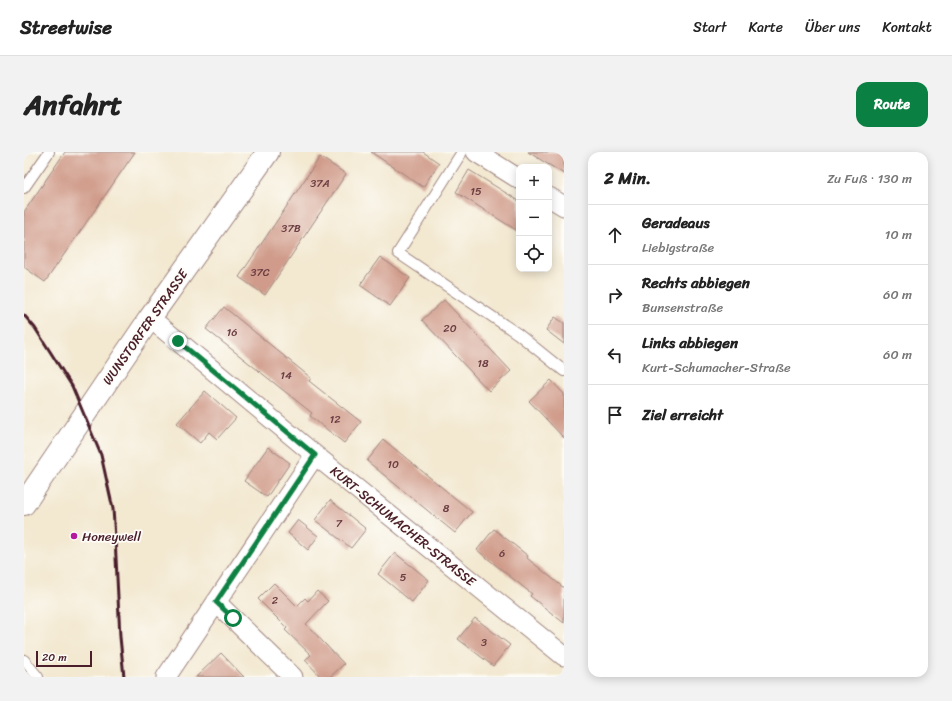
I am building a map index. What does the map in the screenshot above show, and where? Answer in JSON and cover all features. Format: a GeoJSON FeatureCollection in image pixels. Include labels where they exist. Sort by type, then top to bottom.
{"type":"FeatureCollection","features":[{"type":"Feature","properties":{"kind":"street","name":"WUNSTORFER STRASSE"},"geometry":{"type":"LineString","coordinates":[[24,504],[150,318],[268,152]]}},
{"type":"Feature","properties":{"kind":"street"},"geometry":{"type":"LineString","coordinates":[[476,152],[516,177]]}},
{"type":"Feature","properties":{"kind":"street"},"geometry":{"type":"LineString","coordinates":[[552,199],[564,206]]}},
{"type":"Feature","properties":{"kind":"street","name":"KURT-SCHUMACHER-STRASSE"},"geometry":{"type":"LineString","coordinates":[[150,318],[315,455],[564,656]]}},
{"type":"Feature","properties":{"kind":"street"},"geometry":{"type":"LineString","coordinates":[[166,677],[315,455]]}},
{"type":"Feature","properties":{"kind":"street"},"geometry":{"type":"LineString","coordinates":[[216,602],[293,677]]}},
{"type":"Feature","properties":{"kind":"lane"},"geometry":{"type":"LineString","coordinates":[[24,188],[49,152]]}},
{"type":"Feature","properties":{"kind":"lane"},"geometry":{"type":"LineString","coordinates":[[462,152],[398,253],[518,334],[564,371]]}},
{"type":"Feature","properties":{"kind":"lane"},"geometry":{"type":"LineString","coordinates":[[24,660],[38,677]]}},
{"type":"Feature","properties":{"kind":"building"},"geometry":{"type":"Polygon","coordinates":[[[65,152],[135,152],[45,282],[24,267],[24,212],[65,152]]]}},
{"type":"Feature","properties":{"kind":"building"},"geometry":{"type":"Polygon","coordinates":[[[371,152],[423,152],[439,163],[423,187],[371,152]]]}},
{"type":"Feature","properties":{"kind":"building"},"geometry":{"type":"Polygon","coordinates":[[[528,152],[564,152],[564,174],[552,167],[552,164],[548,164],[528,152]]]}},
{"type":"Feature","properties":{"kind":"building"},"geometry":{"type":"Polygon","coordinates":[[[320,157],[346,174],[265,295],[239,277],[320,157]]]}},
{"type":"Feature","properties":{"kind":"building"},"geometry":{"type":"Polygon","coordinates":[[[469,170],[516,199],[516,230],[456,192],[469,170]]]}},
{"type":"Feature","properties":{"kind":"building"},"geometry":{"type":"Polygon","coordinates":[[[380,257],[410,278],[390,306],[360,285],[380,257]]]}},
{"type":"Feature","properties":{"kind":"building"},"geometry":{"type":"Polygon","coordinates":[[[444,300],[511,371],[489,391],[422,320],[444,300]]]}},
{"type":"Feature","properties":{"kind":"building"},"geometry":{"type":"Polygon","coordinates":[[[224,307],[311,378],[309,381],[361,422],[344,443],[310,416],[312,413],[206,329],[224,307]]]}},
{"type":"Feature","properties":{"kind":"building"},"geometry":{"type":"Polygon","coordinates":[[[555,317],[564,323],[564,344],[546,330],[555,317]]]}},
{"type":"Feature","properties":{"kind":"building"},"geometry":{"type":"Polygon","coordinates":[[[551,380],[564,394],[564,438],[529,401],[551,380]]]}},
{"type":"Feature","properties":{"kind":"building"},"geometry":{"type":"Polygon","coordinates":[[[205,391],[236,418],[217,439],[209,432],[200,443],[177,423],[205,391]]]}},
{"type":"Feature","properties":{"kind":"building"},"geometry":{"type":"Polygon","coordinates":[[[384,440],[472,512],[455,533],[367,461],[384,440]]]}},
{"type":"Feature","properties":{"kind":"building"},"geometry":{"type":"Polygon","coordinates":[[[268,447],[290,463],[267,497],[244,481],[268,447]]]}},
{"type":"Feature","properties":{"kind":"building"},"geometry":{"type":"Polygon","coordinates":[[[330,500],[366,529],[351,548],[315,520],[330,500]]]}},
{"type":"Feature","properties":{"kind":"building"},"geometry":{"type":"Polygon","coordinates":[[[298,520],[318,536],[308,550],[288,533],[298,520]]]}},
{"type":"Feature","properties":{"kind":"building"},"geometry":{"type":"Polygon","coordinates":[[[494,529],[528,556],[527,558],[564,588],[564,623],[530,596],[532,594],[477,550],[494,529]]]}},
{"type":"Feature","properties":{"kind":"building"},"geometry":{"type":"Polygon","coordinates":[[[395,553],[429,580],[412,602],[378,574],[395,553]]]}},
{"type":"Feature","properties":{"kind":"building"},"geometry":{"type":"Polygon","coordinates":[[[274,583],[297,606],[305,598],[308,601],[317,591],[328,601],[306,624],[344,664],[330,677],[321,677],[305,660],[311,655],[285,630],[287,628],[258,599],[274,583]]]}},
{"type":"Feature","properties":{"kind":"building"},"geometry":{"type":"Polygon","coordinates":[[[475,618],[510,645],[493,666],[458,639],[475,618]]]}},
{"type":"Feature","properties":{"kind":"building"},"geometry":{"type":"Polygon","coordinates":[[[221,653],[244,677],[196,677],[221,653]]]}},
{"type":"Feature","properties":{"kind":"railway"},"geometry":{"type":"LineString","coordinates":[[24,315],[35,328],[72,386],[101,455],[113,509],[120,637],[124,677]]}},
{"type":"Feature","properties":{"kind":"place","name":"Honeywell"},"geometry":{"type":"Point","coordinates":[74,536]}},
{"type":"Feature","properties":{"kind":"route"},"geometry":{"type":"LineString","coordinates":[[178,341],[315,455],[216,602],[233,618]]}}]}
